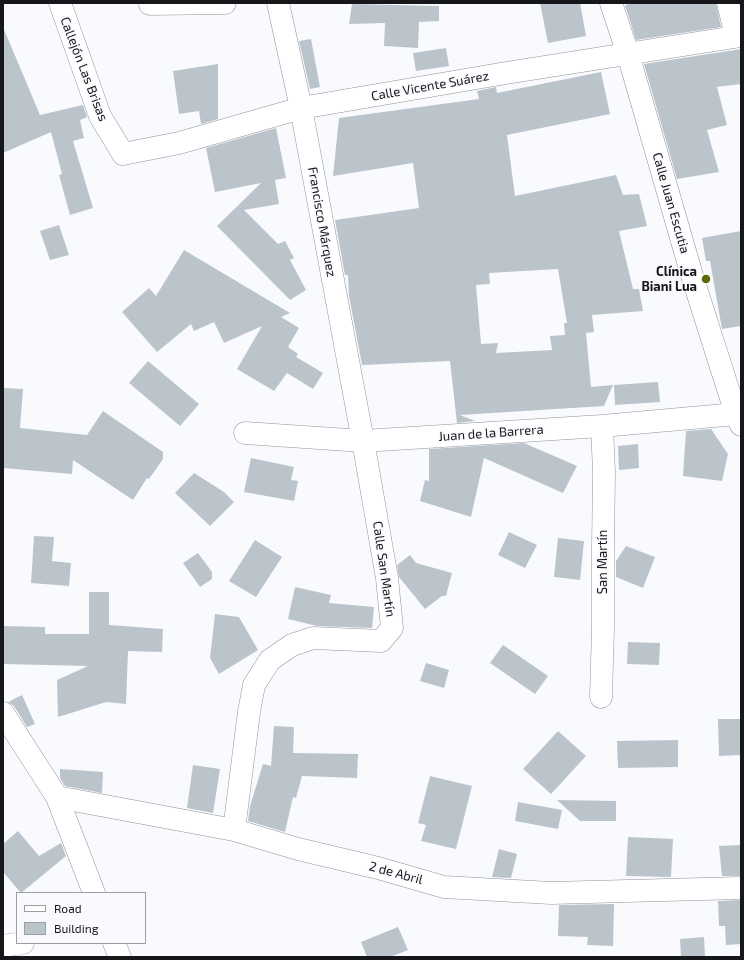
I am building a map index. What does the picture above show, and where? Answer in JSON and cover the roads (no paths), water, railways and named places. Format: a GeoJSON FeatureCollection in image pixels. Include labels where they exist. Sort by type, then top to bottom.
{"type":"FeatureCollection","features":[{"type":"Feature","properties":{"kind":"street","name":"Callejón Las Brisas"},"geometry":{"type":"LineString","coordinates":[[60,3],[100,116],[122,154]]}},
{"type":"Feature","properties":{"kind":"street"},"geometry":{"type":"LineString","coordinates":[[150,4],[226,3]]}},
{"type":"Feature","properties":{"kind":"street","name":"Francisco Márquez"},"geometry":{"type":"LineString","coordinates":[[278,3],[301,108],[363,441]]}},
{"type":"Feature","properties":{"kind":"street","name":"Calle Juan Escutia"},"geometry":{"type":"LineString","coordinates":[[611,3],[628,54],[693,279],[738,420]]}},
{"type":"Feature","properties":{"kind":"street"},"geometry":{"type":"LineString","coordinates":[[728,3],[738,36]]}},
{"type":"Feature","properties":{"kind":"street","name":"Calle Vicente Suárez"},"geometry":{"type":"LineString","coordinates":[[122,154],[179,142],[301,108],[506,73],[738,36]]}},
{"type":"Feature","properties":{"kind":"street","name":"Juan de la Barrera"},"geometry":{"type":"LineString","coordinates":[[245,433],[363,441],[602,426],[738,420]]}},
{"type":"Feature","properties":{"kind":"street","name":"San Martín"},"geometry":{"type":"LineString","coordinates":[[601,697],[604,628],[604,472],[602,426]]}},
{"type":"Feature","properties":{"kind":"street","name":"Calle San Martín"},"geometry":{"type":"LineString","coordinates":[[234,830],[254,684],[270,660],[292,644],[313,638],[380,641],[392,628],[387,578],[363,441]]}},
{"type":"Feature","properties":{"kind":"street"},"geometry":{"type":"LineString","coordinates":[[3,713],[57,797],[94,892]]}},
{"type":"Feature","properties":{"kind":"street","name":"2 de Abril"},"geometry":{"type":"LineString","coordinates":[[57,797],[234,830],[298,849],[378,868],[444,887],[551,893],[741,888]]}},
{"type":"Feature","properties":{"kind":"street"},"geometry":{"type":"LineString","coordinates":[[3,946],[16,944]]}},
{"type":"Feature","properties":{"kind":"street"},"geometry":{"type":"LineString","coordinates":[[114,944],[120,957]]}},
{"type":"Feature","properties":{"kind":"place","name":"Clínica Biani Lua"},"geometry":{"type":"Point","coordinates":[706,279]}}]}
